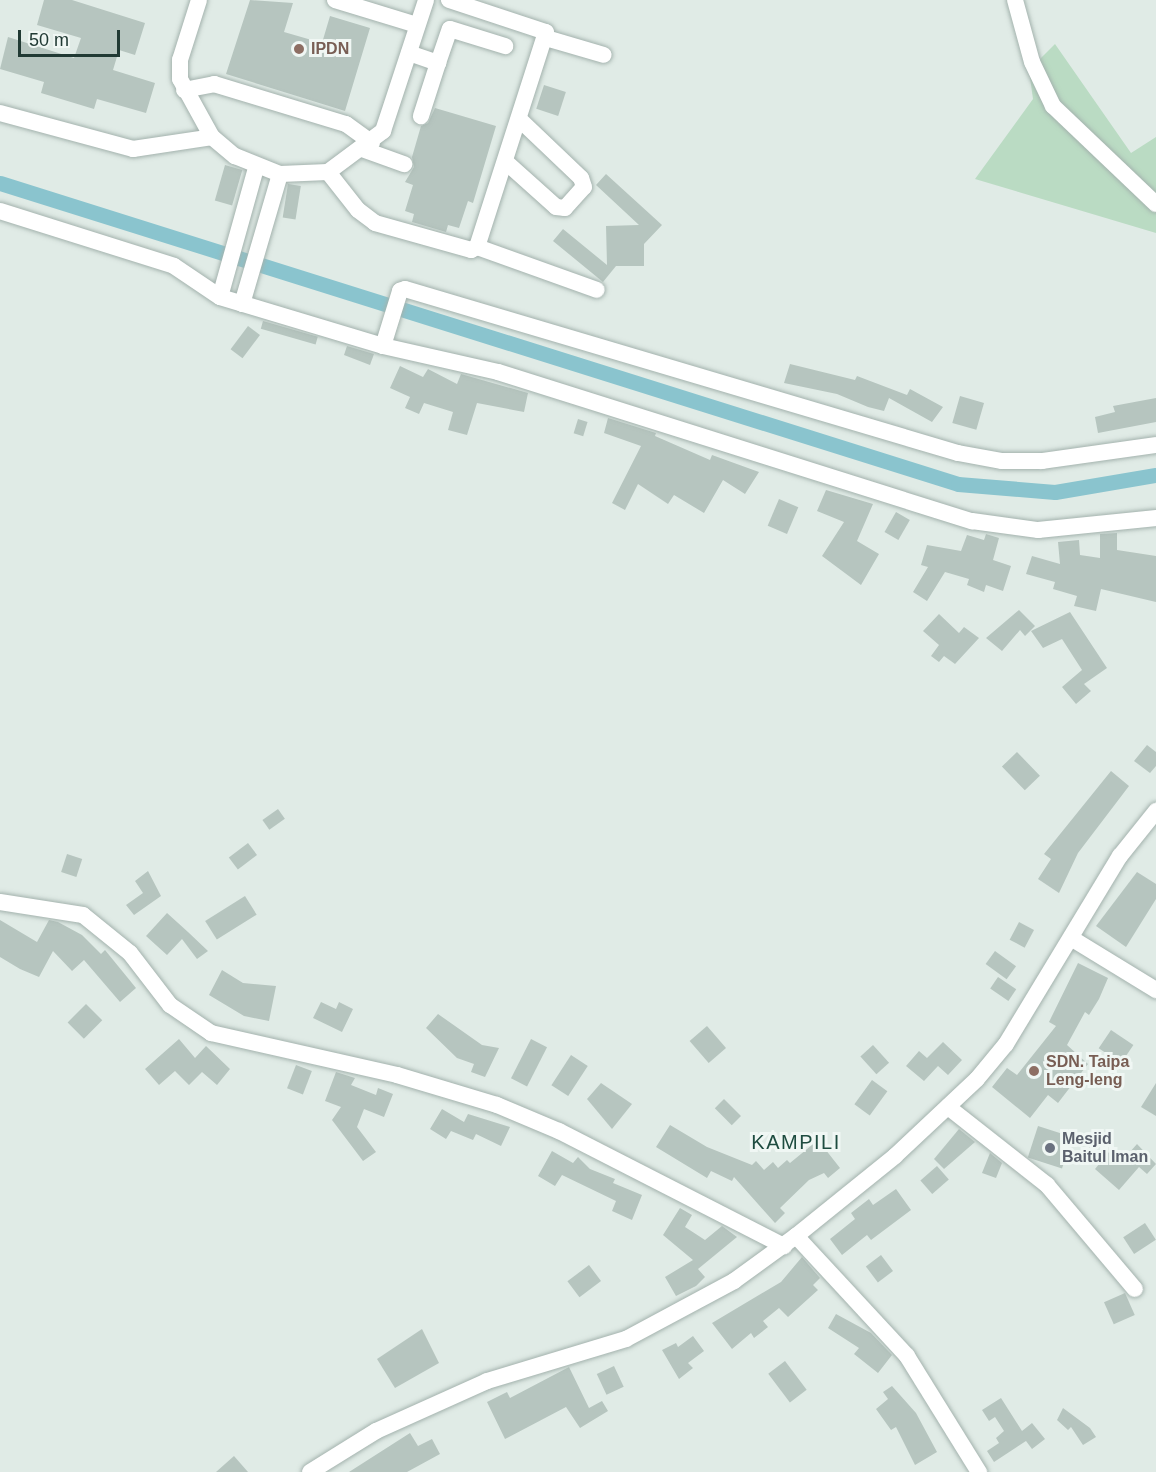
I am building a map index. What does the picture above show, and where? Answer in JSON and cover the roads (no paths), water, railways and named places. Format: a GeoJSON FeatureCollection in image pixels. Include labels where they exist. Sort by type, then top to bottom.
{"type":"FeatureCollection","features":[{"type":"Feature","properties":{"kind":"street"},"geometry":{"type":"LineString","coordinates":[[199,0],[180,60],[184,90],[212,138],[256,168],[280,174],[328,172],[367,146],[383,131],[426,0]]}},
{"type":"Feature","properties":{"kind":"street"},"geometry":{"type":"LineString","coordinates":[[335,0],[417,25]]}},
{"type":"Feature","properties":{"kind":"street"},"geometry":{"type":"LineString","coordinates":[[328,172],[358,210],[375,223],[471,250],[477,247],[507,163],[546,38],[540,26],[449,0]]}},
{"type":"Feature","properties":{"kind":"street"},"geometry":{"type":"LineString","coordinates":[[1015,0],[1032,62],[1053,106],[1156,204]]}},
{"type":"Feature","properties":{"kind":"street"},"geometry":{"type":"LineString","coordinates":[[421,116],[450,29],[505,46]]}},
{"type":"Feature","properties":{"kind":"street"},"geometry":{"type":"LineString","coordinates":[[546,38],[604,55]]}},
{"type":"Feature","properties":{"kind":"street"},"geometry":{"type":"LineString","coordinates":[[409,53],[438,63]]}},
{"type":"Feature","properties":{"kind":"street"},"geometry":{"type":"LineString","coordinates":[[184,90],[214,84],[346,124],[367,146],[404,164]]}},
{"type":"Feature","properties":{"kind":"street"},"geometry":{"type":"LineString","coordinates":[[0,113],[133,149],[212,138]]}},
{"type":"Feature","properties":{"kind":"street"},"geometry":{"type":"LineString","coordinates":[[507,163],[549,203],[561,209],[584,185],[520,120]]}},
{"type":"Feature","properties":{"kind":"street"},"geometry":{"type":"LineString","coordinates":[[219,287],[256,168]]}},
{"type":"Feature","properties":{"kind":"street"},"geometry":{"type":"LineString","coordinates":[[245,294],[280,174]]}},
{"type":"Feature","properties":{"kind":"street"},"geometry":{"type":"LineString","coordinates":[[0,211],[174,266],[219,287],[386,336],[410,348],[656,420],[972,521],[1038,530],[1156,518]]}},
{"type":"Feature","properties":{"kind":"street"},"geometry":{"type":"LineString","coordinates":[[477,247],[597,290]]}},
{"type":"Feature","properties":{"kind":"street"},"geometry":{"type":"LineString","coordinates":[[386,336],[399,294],[405,289],[958,453],[1002,461],[1042,461],[1156,445]]}},
{"type":"Feature","properties":{"kind":"street"},"geometry":{"type":"LineString","coordinates":[[310,1472],[376,1431],[487,1381],[626,1339],[708,1297],[790,1241],[948,1107],[1006,1044],[1120,856],[1156,811]]}},
{"type":"Feature","properties":{"kind":"street"},"geometry":{"type":"LineString","coordinates":[[0,902],[83,915],[130,953],[170,1005],[211,1033],[397,1076],[497,1105],[559,1131],[790,1241],[908,1356],[979,1472]]}},
{"type":"Feature","properties":{"kind":"street"},"geometry":{"type":"LineString","coordinates":[[1071,938],[1156,990]]}},
{"type":"Feature","properties":{"kind":"street"},"geometry":{"type":"LineString","coordinates":[[948,1107],[1047,1185],[1135,1288]]}},
{"type":"Feature","properties":{"kind":"waterway"},"geometry":{"type":"LineString","coordinates":[[0,183],[958,484],[1055,492],[1156,475]]}},
{"type":"Feature","properties":{"kind":"place","name":"IPDN"},"geometry":{"type":"Point","coordinates":[299,49]}},
{"type":"Feature","properties":{"kind":"place","name":"SDN. Taipa Leng-leng"},"geometry":{"type":"Point","coordinates":[1034,1071]}},
{"type":"Feature","properties":{"kind":"place","name":"Mesjid Baitul Iman"},"geometry":{"type":"Point","coordinates":[1050,1148]}},
{"type":"Feature","properties":{"kind":"district","name":"KAMPILI"},"geometry":{"type":"Point","coordinates":[796,1142]}}]}
